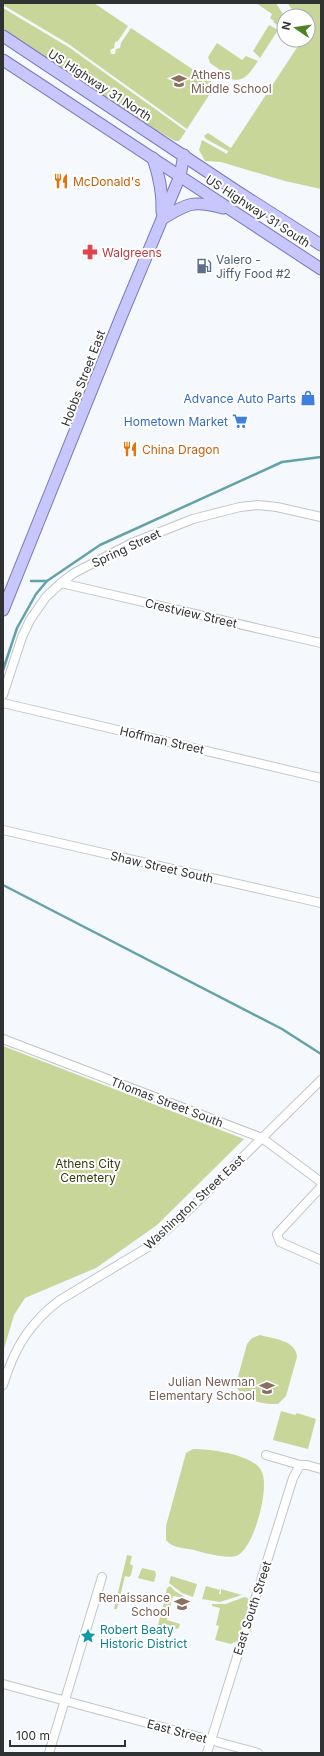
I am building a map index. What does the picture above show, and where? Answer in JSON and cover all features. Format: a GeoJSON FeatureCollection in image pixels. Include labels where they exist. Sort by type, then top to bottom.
{"type":"FeatureCollection","features":[{"type":"Feature","properties":{"kind":"main road","name":"US Highway 31 North"},"geometry":{"type":"LineString","coordinates":[[3,36],[184,155]]}},
{"type":"Feature","properties":{"kind":"main road"},"geometry":{"type":"LineString","coordinates":[[3,60],[180,176]]}},
{"type":"Feature","properties":{"kind":"main road","name":"Hobbs Street East"},"geometry":{"type":"LineString","coordinates":[[4,606],[180,176],[184,155]]}},
{"type":"Feature","properties":{"kind":"main road","name":"US Highway 31 South"},"geometry":{"type":"LineString","coordinates":[[184,155],[321,245]]}},
{"type":"Feature","properties":{"kind":"main road"},"geometry":{"type":"LineString","coordinates":[[152,158],[159,177],[163,196],[162,219]]}},
{"type":"Feature","properties":{"kind":"main road","name":"US Highway 31 South"},"geometry":{"type":"LineString","coordinates":[[180,176],[321,268]]}},
{"type":"Feature","properties":{"kind":"main road"},"geometry":{"type":"LineString","coordinates":[[162,219],[182,207],[202,202],[232,210]]}},
{"type":"Feature","properties":{"kind":"street","name":"Spring Street"},"geometry":{"type":"LineString","coordinates":[[3,696],[22,637],[30,620],[43,600],[60,582],[74,573],[132,543],[193,519],[240,507],[258,505],[277,507],[321,517]]}},
{"type":"Feature","properties":{"kind":"street","name":"Crestview Street"},"geometry":{"type":"LineString","coordinates":[[60,582],[321,643]]}},
{"type":"Feature","properties":{"kind":"street","name":"Hoffman Street"},"geometry":{"type":"LineString","coordinates":[[3,703],[321,778]]}},
{"type":"Feature","properties":{"kind":"street","name":"Shaw Street South"},"geometry":{"type":"LineString","coordinates":[[3,830],[321,903]]}},
{"type":"Feature","properties":{"kind":"street","name":"Thomas Street South"},"geometry":{"type":"LineString","coordinates":[[3,1039],[262,1138],[321,1182]]}},
{"type":"Feature","properties":{"kind":"street","name":"Washington Street East"},"geometry":{"type":"LineString","coordinates":[[3,1385],[20,1344],[33,1323],[46,1310],[148,1246],[321,1080]]}},
{"type":"Feature","properties":{"kind":"street"},"geometry":{"type":"LineString","coordinates":[[321,1187],[277,1234],[280,1242],[321,1260]]}},
{"type":"Feature","properties":{"kind":"street"},"geometry":{"type":"LineString","coordinates":[[266,1455],[300,1465],[307,1465],[321,1469]]}},
{"type":"Feature","properties":{"kind":"street","name":"East South Street"},"geometry":{"type":"LineString","coordinates":[[207,1753],[291,1485],[300,1465]]}},
{"type":"Feature","properties":{"kind":"street"},"geometry":{"type":"LineString","coordinates":[[48,1753],[102,1577]]}},
{"type":"Feature","properties":{"kind":"street","name":"East Street"},"geometry":{"type":"LineString","coordinates":[[3,1684],[258,1753]]}},
{"type":"Feature","properties":{"kind":"green space"},"geometry":{"type":"Polygon","coordinates":[[[3,3],[94,3],[128,26],[118,41],[115,42],[114,48],[110,50],[111,54],[115,54],[116,49],[120,48],[121,43],[131,28],[213,83],[213,89],[187,129],[67,43],[3,5],[3,3]]]}},
{"type":"Feature","properties":{"kind":"green space"},"geometry":{"type":"Polygon","coordinates":[[[256,3],[276,3],[279,8],[276,8],[276,24],[270,18],[272,14],[256,3]]]}},
{"type":"Feature","properties":{"kind":"green space"},"geometry":{"type":"Polygon","coordinates":[[[288,3],[321,3],[321,189],[285,181],[221,162],[205,161],[199,150],[202,140],[227,154],[228,151],[206,139],[204,136],[208,133],[231,148],[297,48],[316,48],[316,8],[291,8],[288,3]]]}},
{"type":"Feature","properties":{"kind":"green space"},"geometry":{"type":"Polygon","coordinates":[[[3,8],[70,48],[186,131],[179,141],[175,141],[121,109],[3,33],[3,8]]]}},
{"type":"Feature","properties":{"kind":"green space"},"geometry":{"type":"Polygon","coordinates":[[[269,25],[276,29],[276,33],[260,58],[253,51],[269,25]]]}},
{"type":"Feature","properties":{"kind":"green space"},"geometry":{"type":"Polygon","coordinates":[[[217,43],[242,60],[246,56],[258,61],[249,74],[242,79],[233,80],[228,78],[229,76],[210,63],[208,57],[217,43]]]}},
{"type":"Feature","properties":{"kind":"green space","name":"Athens City Cemetery"},"geometry":{"type":"Polygon","coordinates":[[[3,1046],[244,1139],[157,1225],[96,1268],[25,1298],[14,1315],[3,1352],[3,1046]]]}},
{"type":"Feature","properties":{"kind":"green space"},"geometry":{"type":"Polygon","coordinates":[[[260,1335],[283,1341],[293,1347],[296,1351],[297,1357],[286,1396],[278,1404],[266,1404],[247,1398],[238,1389],[236,1384],[247,1344],[252,1338],[260,1335]]]}},
{"type":"Feature","properties":{"kind":"green space"},"geometry":{"type":"Polygon","coordinates":[[[281,1411],[295,1415],[297,1413],[316,1419],[308,1449],[273,1440],[281,1411]]]}},
{"type":"Feature","properties":{"kind":"green space"},"geometry":{"type":"Polygon","coordinates":[[[193,1449],[219,1451],[240,1456],[249,1460],[261,1470],[264,1478],[264,1489],[259,1516],[249,1542],[243,1551],[236,1556],[221,1556],[178,1547],[172,1545],[166,1540],[166,1526],[186,1453],[193,1449]]]}},
{"type":"Feature","properties":{"kind":"green space"},"geometry":{"type":"Polygon","coordinates":[[[127,1555],[132,1556],[130,1564],[133,1566],[131,1575],[129,1577],[125,1576],[117,1609],[114,1609],[127,1555]]]}},
{"type":"Feature","properties":{"kind":"green space"},"geometry":{"type":"Polygon","coordinates":[[[142,1568],[155,1571],[156,1575],[154,1582],[138,1578],[142,1568]]]}},
{"type":"Feature","properties":{"kind":"green space"},"geometry":{"type":"Polygon","coordinates":[[[171,1576],[197,1584],[193,1597],[182,1593],[169,1583],[171,1576]]]}},
{"type":"Feature","properties":{"kind":"green space"},"geometry":{"type":"Polygon","coordinates":[[[170,1586],[185,1598],[173,1596],[169,1612],[162,1611],[167,1588],[170,1586]]]}},
{"type":"Feature","properties":{"kind":"green space"},"geometry":{"type":"Polygon","coordinates":[[[206,1586],[220,1590],[219,1594],[221,1594],[221,1589],[242,1595],[220,1602],[202,1599],[206,1586]]]}},
{"type":"Feature","properties":{"kind":"green space"},"geometry":{"type":"Polygon","coordinates":[[[244,1597],[250,1600],[237,1641],[231,1644],[215,1640],[219,1626],[216,1625],[220,1608],[212,1606],[212,1604],[226,1604],[244,1597]]]}},
{"type":"Feature","properties":{"kind":"green space"},"geometry":{"type":"Polygon","coordinates":[[[161,1613],[168,1614],[167,1620],[180,1624],[179,1628],[176,1629],[158,1625],[161,1613]]]}},
{"type":"Feature","properties":{"kind":"waterway"},"geometry":{"type":"LineString","coordinates":[[3,670],[17,628],[36,594],[47,581],[100,545],[282,462],[321,457]]}},
{"type":"Feature","properties":{"kind":"waterway"},"geometry":{"type":"LineString","coordinates":[[31,581],[47,581]]}},
{"type":"Feature","properties":{"kind":"waterway"},"geometry":{"type":"LineString","coordinates":[[3,885],[282,1029],[321,1054]]}},
{"type":"Feature","properties":{"kind":"place","name":"Athens Middle School"},"geometry":{"type":"Point","coordinates":[179,81]}},
{"type":"Feature","properties":{"kind":"place","name":"McDonald's"},"geometry":{"type":"Point","coordinates":[61,181]}},
{"type":"Feature","properties":{"kind":"place","name":"Walgreens"},"geometry":{"type":"Point","coordinates":[90,252]}},
{"type":"Feature","properties":{"kind":"place","name":"Valero - Jiffy Food #2"},"geometry":{"type":"Point","coordinates":[204,266]}},
{"type":"Feature","properties":{"kind":"place","name":"Advance Auto Parts"},"geometry":{"type":"Point","coordinates":[308,398]}},
{"type":"Feature","properties":{"kind":"place","name":"Hometown Market"},"geometry":{"type":"Point","coordinates":[240,421]}},
{"type":"Feature","properties":{"kind":"place","name":"China Dragon"},"geometry":{"type":"Point","coordinates":[130,449]}},
{"type":"Feature","properties":{"kind":"place","name":"Julian Newman Elementary School"},"geometry":{"type":"Point","coordinates":[267,1388]}},
{"type":"Feature","properties":{"kind":"place","name":"Renaissance School"},"geometry":{"type":"Point","coordinates":[182,1604]}},
{"type":"Feature","properties":{"kind":"place","name":"Robert Beaty Historic District"},"geometry":{"type":"Point","coordinates":[88,1636]}}]}
